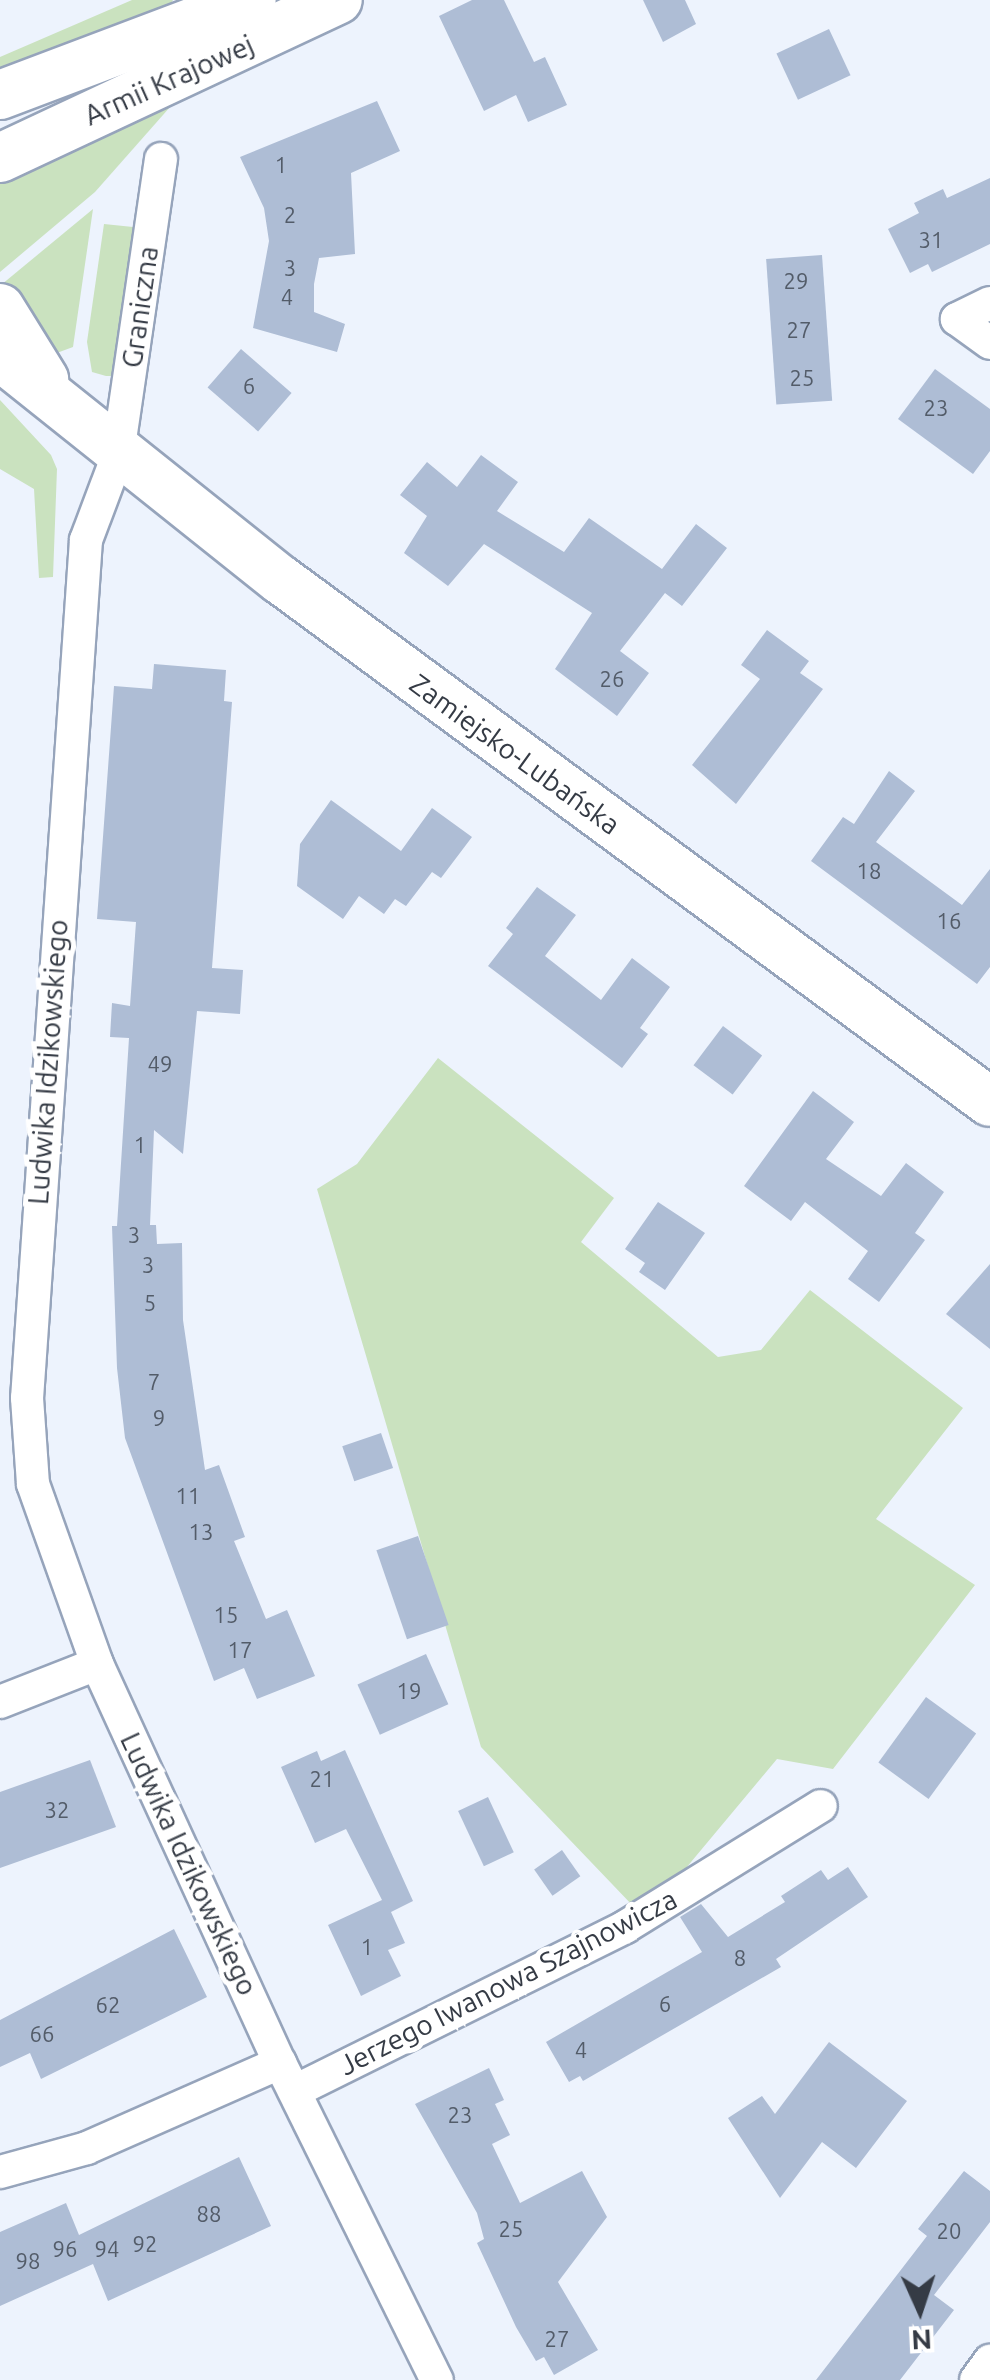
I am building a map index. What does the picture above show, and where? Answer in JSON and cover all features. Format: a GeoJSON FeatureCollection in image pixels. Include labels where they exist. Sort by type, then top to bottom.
{"type":"FeatureCollection","features":[{"type":"Feature","properties":{"kind":"main road","name":"Armii Krajowej"},"geometry":{"type":"LineString","coordinates":[[0,95],[228,17],[338,0]]}},
{"type":"Feature","properties":{"kind":"main road","name":"Armii Krajowej"},"geometry":{"type":"LineString","coordinates":[[0,158],[228,17]]}},
{"type":"Feature","properties":{"kind":"main road","name":"Zamiejsko-Lubańska"},"geometry":{"type":"LineString","coordinates":[[0,308],[51,391]]}},
{"type":"Feature","properties":{"kind":"main road","name":"Zamiejsko-Lubańska"},"geometry":{"type":"LineString","coordinates":[[0,356],[51,391],[118,455],[990,1102]]}},
{"type":"Feature","properties":{"kind":"street","name":"Graniczna"},"geometry":{"type":"LineString","coordinates":[[118,455],[161,160]]}},
{"type":"Feature","properties":{"kind":"street"},"geometry":{"type":"LineString","coordinates":[[990,303],[957,319],[990,344]]}},
{"type":"Feature","properties":{"kind":"street","name":"Ludwika Idzikowskiego"},"geometry":{"type":"LineString","coordinates":[[118,455],[86,540],[27,1398],[33,1484],[97,1664],[288,2078],[436,2380]]}},
{"type":"Feature","properties":{"kind":"street"},"geometry":{"type":"LineString","coordinates":[[0,1702],[97,1664]]}},
{"type":"Feature","properties":{"kind":"street","name":"Jerzego Iwanowa Szajnowicza"},"geometry":{"type":"LineString","coordinates":[[288,2078],[625,1927],[821,1806]]}},
{"type":"Feature","properties":{"kind":"street"},"geometry":{"type":"LineString","coordinates":[[0,2172],[87,2148],[288,2078]]}},
{"type":"Feature","properties":{"kind":"street"},"geometry":{"type":"LineString","coordinates":[[976,2380],[990,2361]]}},
{"type":"Feature","properties":{"kind":"green space"},"geometry":{"type":"Polygon","coordinates":[[[132,0],[173,0],[162,19],[0,88],[0,57],[132,0]]]}},
{"type":"Feature","properties":{"kind":"green space"},"geometry":{"type":"Polygon","coordinates":[[[178,98],[95,192],[0,272],[0,184],[21,164],[178,98]]]}},
{"type":"Feature","properties":{"kind":"green space"},"geometry":{"type":"Polygon","coordinates":[[[93,209],[73,347],[54,354],[1,285],[93,209]]]}},
{"type":"Feature","properties":{"kind":"green space"},"geometry":{"type":"Polygon","coordinates":[[[104,224],[133,227],[114,376],[92,372],[87,342],[104,224]]]}},
{"type":"Feature","properties":{"kind":"green space"},"geometry":{"type":"Polygon","coordinates":[[[0,400],[51,455],[57,469],[53,577],[39,578],[34,489],[0,469],[0,400]]]}},
{"type":"Feature","properties":{"kind":"green space"},"geometry":{"type":"Polygon","coordinates":[[[438,1058],[614,1198],[581,1242],[718,1357],[761,1350],[810,1290],[963,1408],[876,1519],[975,1585],[833,1769],[777,1759],[671,1886],[634,1907],[481,1747],[317,1189],[357,1164],[438,1058]]]}},
{"type":"Feature","properties":{"kind":"building"},"geometry":{"type":"Polygon","coordinates":[[[472,0],[504,0],[534,62],[545,57],[567,105],[528,122],[516,95],[484,111],[439,16],[472,0]]]}},
{"type":"Feature","properties":{"kind":"building"},"geometry":{"type":"Polygon","coordinates":[[[643,0],[685,0],[696,24],[663,42],[643,0]]]}},
{"type":"Feature","properties":{"kind":"building"},"geometry":{"type":"Polygon","coordinates":[[[829,29],[851,75],[798,100],[776,54],[829,29]]]}},
{"type":"Feature","properties":{"kind":"building"},"geometry":{"type":"Polygon","coordinates":[[[377,101],[400,151],[351,173],[355,254],[319,258],[314,284],[314,312],[345,324],[337,352],[253,328],[269,241],[264,208],[240,157],[377,101]]]}},
{"type":"Feature","properties":{"kind":"building"},"geometry":{"type":"Polygon","coordinates":[[[990,178],[990,244],[932,272],[928,264],[910,273],[888,229],[919,213],[914,203],[943,189],[947,198],[990,178]]]}},
{"type":"Feature","properties":{"kind":"building"},"geometry":{"type":"Polygon","coordinates":[[[822,255],[832,401],[776,405],[766,259],[822,255]]]}},
{"type":"Feature","properties":{"kind":"building"},"geometry":{"type":"Polygon","coordinates":[[[241,349],[292,393],[258,431],[208,387],[241,349]]]}},
{"type":"Feature","properties":{"kind":"building"},"geometry":{"type":"Polygon","coordinates":[[[935,369],[990,409],[990,451],[973,474],[898,419],[935,369]]]}},
{"type":"Feature","properties":{"kind":"building"},"geometry":{"type":"Polygon","coordinates":[[[481,455],[518,482],[497,511],[564,552],[589,518],[662,569],[696,524],[727,548],[682,606],[665,593],[620,651],[649,673],[617,716],[555,669],[592,613],[484,544],[448,586],[404,553],[427,516],[400,495],[427,462],[457,487],[481,455]]]}},
{"type":"Feature","properties":{"kind":"building"},"geometry":{"type":"Polygon","coordinates":[[[767,630],[809,661],[800,673],[823,689],[736,804],[692,765],[760,679],[741,665],[767,630]]]}},
{"type":"Feature","properties":{"kind":"building"},"geometry":{"type":"Polygon","coordinates":[[[154,664],[226,670],[224,701],[232,702],[212,968],[243,970],[240,1014],[197,1011],[183,1154],[154,1130],[150,1225],[156,1225],[157,1244],[182,1243],[183,1320],[205,1470],[219,1465],[245,1537],[234,1541],[266,1619],[287,1610],[315,1676],[257,1699],[244,1668],[214,1681],[125,1438],[117,1368],[112,1226],[117,1226],[129,1038],[110,1037],[112,1003],[130,1006],[136,922],[97,919],[114,686],[152,689],[154,664]]]}},
{"type":"Feature","properties":{"kind":"building"},"geometry":{"type":"Polygon","coordinates":[[[889,771],[915,791],[876,842],[962,905],[990,869],[990,967],[977,984],[811,861],[843,817],[854,824],[889,771]]]}},
{"type":"Feature","properties":{"kind":"building"},"geometry":{"type":"Polygon","coordinates":[[[331,800],[401,851],[432,808],[472,837],[441,878],[432,872],[406,906],[395,899],[384,914],[359,896],[343,919],[297,886],[300,844],[331,800]]]}},
{"type":"Feature","properties":{"kind":"building"},"geometry":{"type":"Polygon","coordinates":[[[537,887],[576,915],[545,956],[601,1000],[632,958],[670,987],[640,1028],[648,1034],[622,1068],[488,966],[513,934],[506,928],[537,887]]]}},
{"type":"Feature","properties":{"kind":"building"},"geometry":{"type":"Polygon","coordinates":[[[723,1026],[762,1055],[733,1095],[694,1065],[723,1026]]]}},
{"type":"Feature","properties":{"kind":"building"},"geometry":{"type":"Polygon","coordinates":[[[813,1091],[854,1122],[826,1159],[881,1196],[906,1163],[944,1192],[915,1233],[925,1240],[879,1302],[848,1279],[868,1251],[805,1202],[791,1221],[744,1186],[813,1091]]]}},
{"type":"Feature","properties":{"kind":"building"},"geometry":{"type":"Polygon","coordinates":[[[658,1202],[705,1233],[665,1290],[639,1272],[645,1263],[625,1249],[658,1202]]]}},
{"type":"Feature","properties":{"kind":"building"},"geometry":{"type":"Polygon","coordinates":[[[990,1264],[990,1349],[946,1314],[990,1264]]]}},
{"type":"Feature","properties":{"kind":"building"},"geometry":{"type":"Polygon","coordinates":[[[381,1433],[393,1468],[354,1481],[342,1446],[381,1433]]]}},
{"type":"Feature","properties":{"kind":"building"},"geometry":{"type":"Polygon","coordinates":[[[418,1536],[449,1625],[407,1639],[376,1550],[418,1536]]]}},
{"type":"Feature","properties":{"kind":"building"},"geometry":{"type":"Polygon","coordinates":[[[426,1654],[448,1704],[380,1735],[357,1685],[426,1654]]]}},
{"type":"Feature","properties":{"kind":"building"},"geometry":{"type":"Polygon","coordinates":[[[926,1697],[976,1733],[929,1799],[878,1763],[926,1697]]]}},
{"type":"Feature","properties":{"kind":"building"},"geometry":{"type":"Polygon","coordinates":[[[345,1750],[413,1901],[391,1912],[405,1943],[388,1950],[401,1976],[361,1996],[328,1925],[382,1900],[346,1829],[315,1843],[281,1767],[317,1751],[321,1761],[345,1750]]]}},
{"type":"Feature","properties":{"kind":"building"},"geometry":{"type":"Polygon","coordinates":[[[90,1760],[116,1827],[0,1868],[0,1792],[90,1760]]]}},
{"type":"Feature","properties":{"kind":"building"},"geometry":{"type":"Polygon","coordinates":[[[488,1797],[514,1852],[484,1866],[458,1811],[488,1797]]]}},
{"type":"Feature","properties":{"kind":"building"},"geometry":{"type":"Polygon","coordinates":[[[562,1850],[580,1876],[553,1896],[534,1870],[562,1850]]]}},
{"type":"Feature","properties":{"kind":"building"},"geometry":{"type":"Polygon","coordinates":[[[848,1867],[868,1897],[776,1959],[781,1967],[583,2081],[580,2076],[569,2082],[546,2042],[702,1952],[680,1917],[701,1904],[728,1937],[785,1902],[781,1896],[821,1870],[828,1880],[848,1867]]]}},
{"type":"Feature","properties":{"kind":"building"},"geometry":{"type":"Polygon","coordinates":[[[174,1929],[207,1997],[41,2079],[30,2053],[0,2067],[0,2020],[174,1929]]]}},
{"type":"Feature","properties":{"kind":"building"},"geometry":{"type":"Polygon","coordinates":[[[829,2042],[907,2101],[856,2168],[822,2142],[780,2198],[728,2118],[762,2096],[775,2114],[829,2042]]]}},
{"type":"Feature","properties":{"kind":"building"},"geometry":{"type":"Polygon","coordinates":[[[489,2068],[504,2100],[495,2104],[510,2135],[492,2144],[520,2203],[582,2171],[607,2217],[558,2282],[598,2350],[554,2375],[544,2357],[536,2361],[516,2327],[477,2243],[484,2239],[477,2213],[415,2104],[489,2068]]]}},
{"type":"Feature","properties":{"kind":"building"},"geometry":{"type":"Polygon","coordinates":[[[239,2157],[271,2226],[108,2301],[93,2264],[0,2306],[0,2232],[66,2203],[79,2235],[239,2157]]]}},
{"type":"Feature","properties":{"kind":"building"},"geometry":{"type":"Polygon","coordinates":[[[964,2171],[990,2191],[990,2222],[934,2295],[954,2310],[900,2380],[816,2380],[927,2236],[918,2229],[964,2171]]]}}]}
